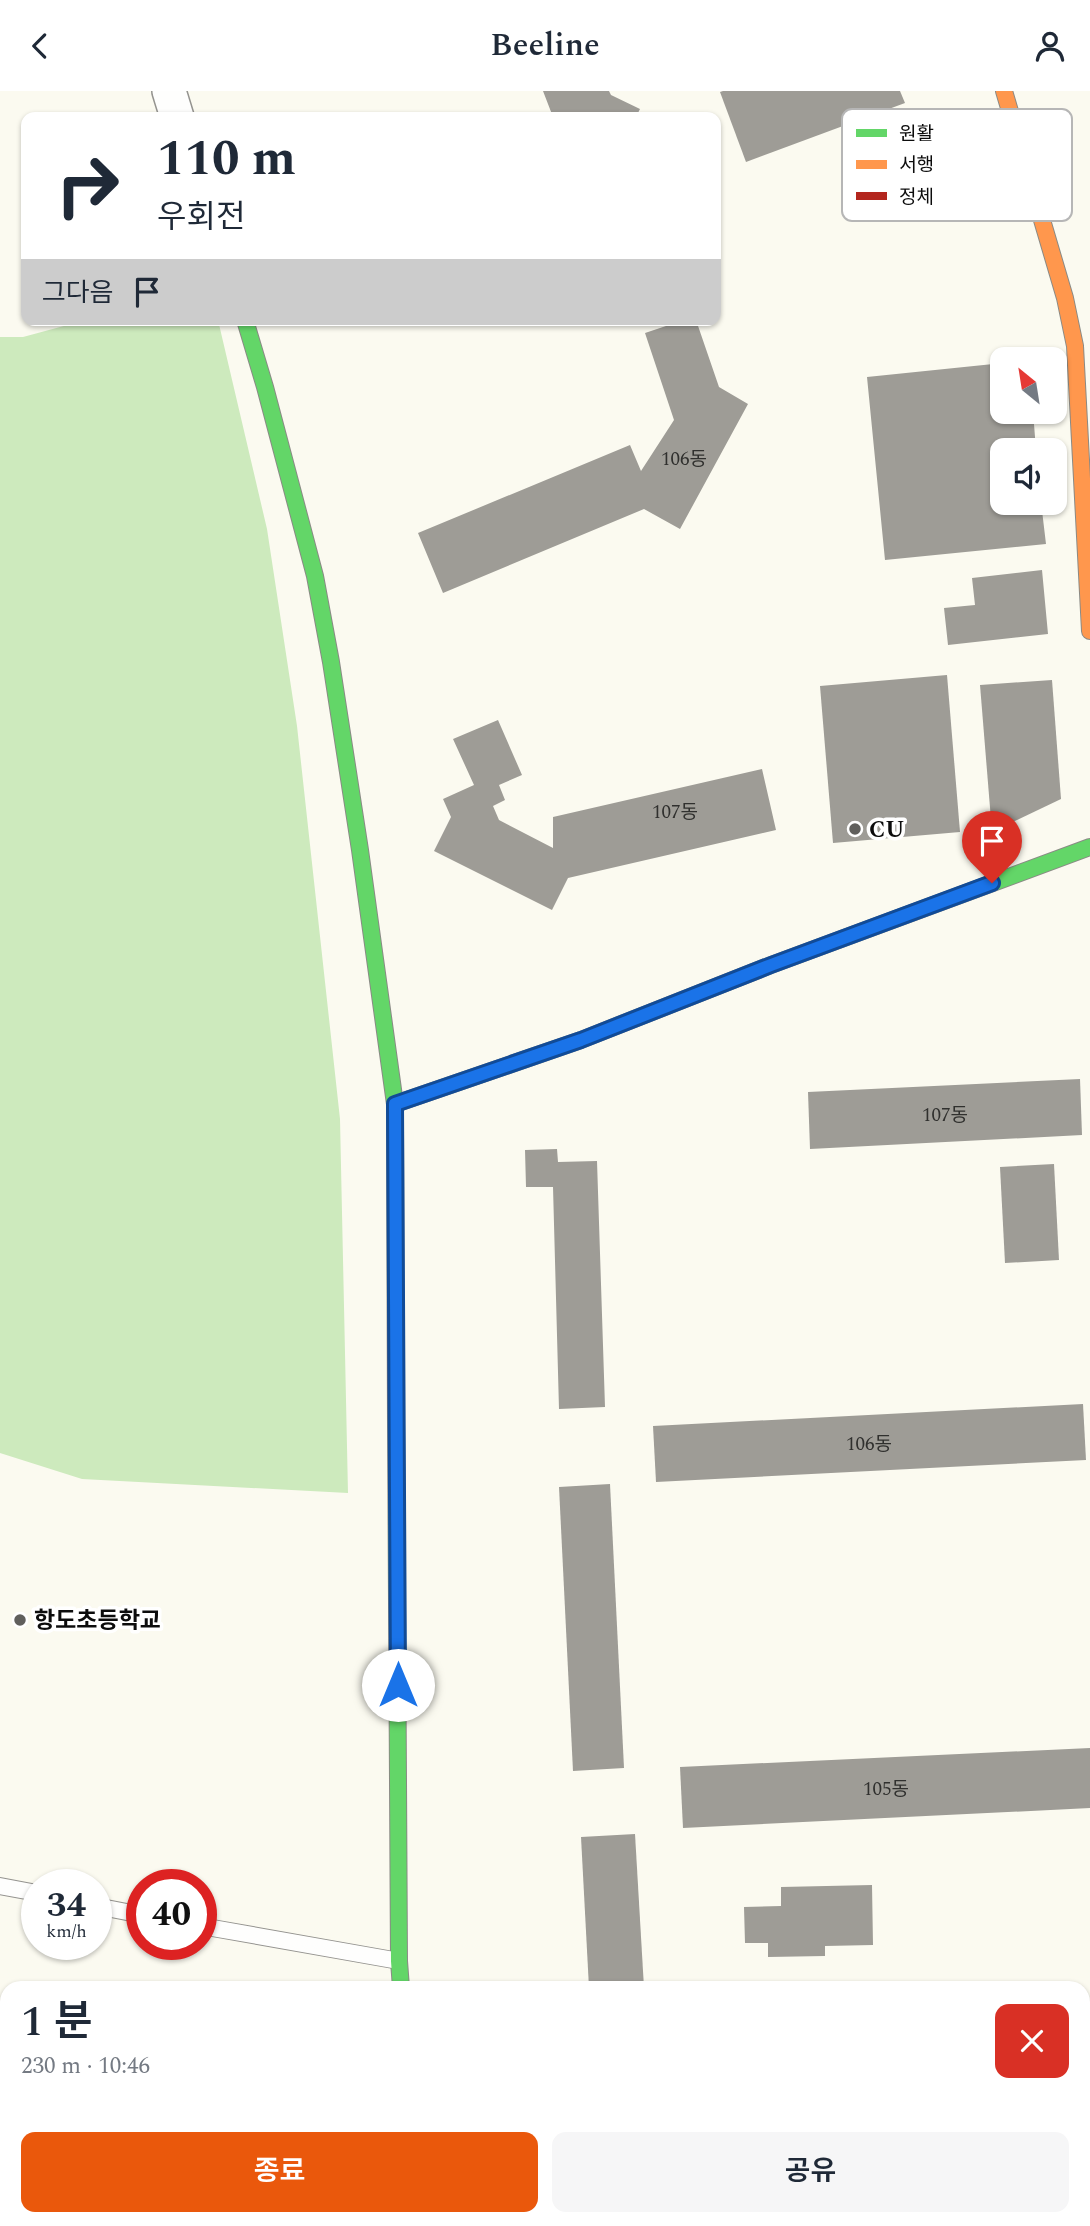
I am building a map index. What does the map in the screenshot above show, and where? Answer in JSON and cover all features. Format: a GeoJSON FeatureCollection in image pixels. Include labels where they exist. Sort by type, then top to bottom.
{"type":"FeatureCollection","features":[{"type":"Feature","properties":{"kind":"street"},"geometry":{"type":"LineString","coordinates":[[169,91],[175,112]]}},
{"type":"Feature","properties":{"kind":"street"},"geometry":{"type":"LineString","coordinates":[[1004,91],[1009,109]]}},
{"type":"Feature","properties":{"kind":"street"},"geometry":{"type":"LineString","coordinates":[[1042,221],[1065,298],[1075,347],[1090,631]]}},
{"type":"Feature","properties":{"kind":"street"},"geometry":{"type":"LineString","coordinates":[[247,326],[316,576],[360,850],[395,1104],[400,1981]]}},
{"type":"Feature","properties":{"kind":"street"},"geometry":{"type":"LineString","coordinates":[[395,1104],[581,1040],[771,965],[1090,847]]}},
{"type":"Feature","properties":{"kind":"lane"},"geometry":{"type":"LineString","coordinates":[[0,1886],[21,1890]]}},
{"type":"Feature","properties":{"kind":"lane"},"geometry":{"type":"LineString","coordinates":[[217,1929],[399,1961]]}},
{"type":"Feature","properties":{"kind":"green space"},"geometry":{"type":"Polygon","coordinates":[[[64,326],[219,326],[267,529],[297,726],[340,1119],[348,1493],[82,1479],[0,1453],[0,337],[23,337],[64,326]]]}},
{"type":"Feature","properties":{"kind":"building"},"geometry":{"type":"Polygon","coordinates":[[[543,91],[609,91],[611,95],[640,109],[638,112],[551,112],[543,91]]]}},
{"type":"Feature","properties":{"kind":"building"},"geometry":{"type":"Polygon","coordinates":[[[900,91],[905,103],[889,109],[842,109],[842,126],[746,162],[720,92],[900,91]]]}},
{"type":"Feature","properties":{"kind":"building"},"geometry":{"type":"Polygon","coordinates":[[[666,326],[698,326],[719,387],[748,404],[680,529],[644,509],[443,593],[418,533],[630,445],[641,471],[674,420],[645,333],[666,326]]]}},
{"type":"Feature","properties":{"kind":"building"},"geometry":{"type":"Polygon","coordinates":[[[990,364],[990,424],[1034,424],[1035,438],[990,438],[990,515],[1043,515],[1046,544],[885,560],[867,377],[990,364]]]}},
{"type":"Feature","properties":{"kind":"building"},"geometry":{"type":"Polygon","coordinates":[[[1042,570],[1048,634],[948,645],[944,608],[975,605],[972,578],[1042,570]]]}},
{"type":"Feature","properties":{"kind":"building"},"geometry":{"type":"Polygon","coordinates":[[[947,675],[960,832],[833,843],[820,686],[947,675]]]}},
{"type":"Feature","properties":{"kind":"building"},"geometry":{"type":"Polygon","coordinates":[[[1052,680],[1061,799],[992,832],[980,685],[1052,680]]]}},
{"type":"Feature","properties":{"kind":"building"},"geometry":{"type":"Polygon","coordinates":[[[498,720],[522,775],[499,785],[505,800],[493,806],[499,820],[553,848],[553,817],[762,769],[776,830],[568,878],[552,910],[434,851],[451,817],[443,799],[474,785],[453,739],[498,720]]]}},
{"type":"Feature","properties":{"kind":"building"},"geometry":{"type":"Polygon","coordinates":[[[1080,1079],[1082,1135],[810,1149],[808,1092],[1080,1079]]]}},
{"type":"Feature","properties":{"kind":"building"},"geometry":{"type":"Polygon","coordinates":[[[557,1149],[558,1162],[597,1161],[605,1407],[559,1409],[553,1187],[526,1187],[525,1150],[557,1149]]]}},
{"type":"Feature","properties":{"kind":"building"},"geometry":{"type":"Polygon","coordinates":[[[1054,1164],[1059,1260],[1005,1263],[1000,1167],[1054,1164]]]}},
{"type":"Feature","properties":{"kind":"building"},"geometry":{"type":"Polygon","coordinates":[[[1083,1404],[1086,1460],[656,1482],[653,1426],[1083,1404]]]}},
{"type":"Feature","properties":{"kind":"building"},"geometry":{"type":"Polygon","coordinates":[[[610,1484],[624,1768],[573,1771],[559,1487],[610,1484]]]}},
{"type":"Feature","properties":{"kind":"building"},"geometry":{"type":"Polygon","coordinates":[[[1090,1748],[1090,1808],[683,1828],[680,1767],[1090,1748]]]}},
{"type":"Feature","properties":{"kind":"building"},"geometry":{"type":"Polygon","coordinates":[[[635,1834],[644,1981],[589,1981],[581,1837],[635,1834]]]}},
{"type":"Feature","properties":{"kind":"building"},"geometry":{"type":"Polygon","coordinates":[[[872,1885],[873,1945],[825,1946],[825,1956],[768,1957],[768,1943],[745,1943],[744,1907],[781,1906],[781,1887],[872,1885]]]}},
{"type":"Feature","properties":{"kind":"traffic: fast"},"geometry":{"type":"LineString","coordinates":[[247,326],[315,576],[331,662],[395,1104],[395,1129]]}},
{"type":"Feature","properties":{"kind":"traffic: fast"},"geometry":{"type":"LineString","coordinates":[[395,1104],[581,1040],[771,965],[1090,847]]}},
{"type":"Feature","properties":{"kind":"traffic: fast"},"geometry":{"type":"LineString","coordinates":[[396,1423],[400,1981]]}},
{"type":"Feature","properties":{"kind":"traffic: slow"},"geometry":{"type":"LineString","coordinates":[[1004,91],[1009,109]]}},
{"type":"Feature","properties":{"kind":"traffic: slow"},"geometry":{"type":"LineString","coordinates":[[1042,221],[1065,298],[1075,346],[1090,631]]}},
{"type":"Feature","properties":{"kind":"traffic: jam"},"geometry":{"type":"LineString","coordinates":[[395,1129],[396,1423]]}},
{"type":"Feature","properties":{"kind":"place","name":"CU"},"geometry":{"type":"Point","coordinates":[855,829]}},
{"type":"Feature","properties":{"kind":"place","name":"항도초등학교"},"geometry":{"type":"Point","coordinates":[20,1620]}},
{"type":"Feature","properties":{"kind":"route"},"geometry":{"type":"LineString","coordinates":[[398,1685],[395,1104],[581,1040],[771,965],[992,883]]}}]}
